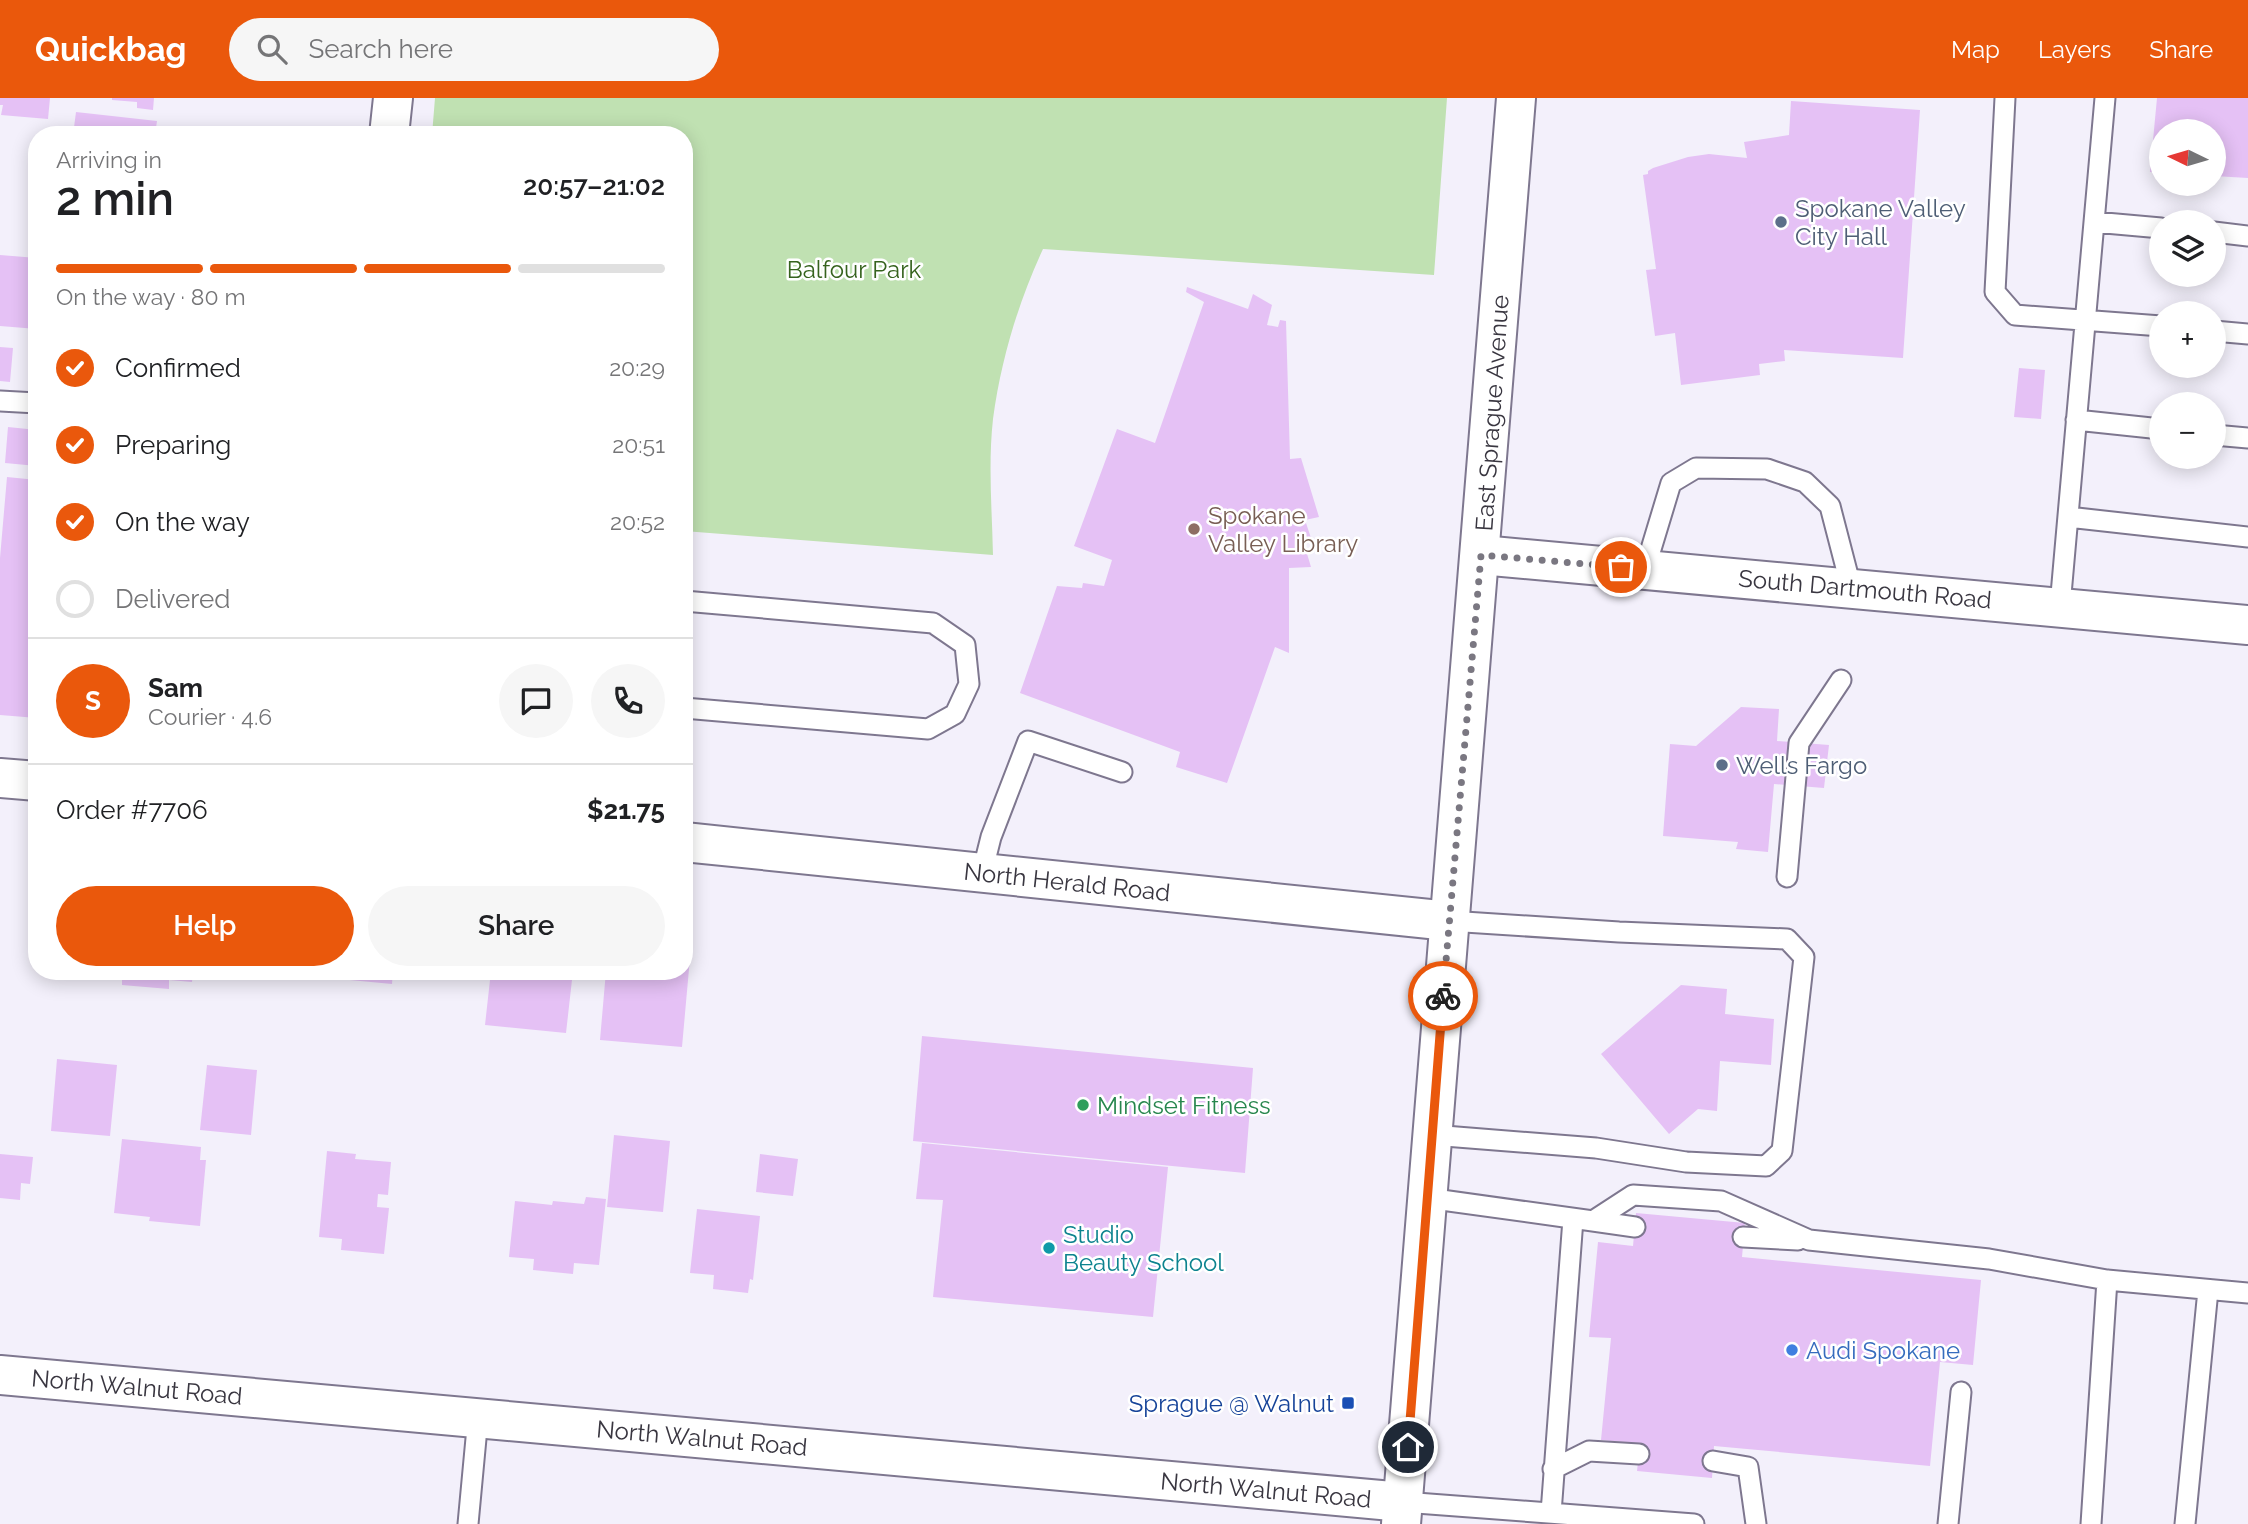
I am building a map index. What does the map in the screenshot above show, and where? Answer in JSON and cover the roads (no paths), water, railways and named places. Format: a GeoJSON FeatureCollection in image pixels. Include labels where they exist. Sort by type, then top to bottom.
{"type":"FeatureCollection","features":[{"type":"Feature","properties":{"kind":"street"},"geometry":{"type":"LineString","coordinates":[[390,126],[393,98]]}},
{"type":"Feature","properties":{"kind":"street","name":"East Sprague Avenue"},"geometry":{"type":"LineString","coordinates":[[1402,1513],[1516,98]]}},
{"type":"Feature","properties":{"kind":"street","name":"South Dartmouth Road"},"geometry":{"type":"LineString","coordinates":[[1481,555],[2248,625]]}},
{"type":"Feature","properties":{"kind":"street"},"geometry":{"type":"LineString","coordinates":[[0,778],[28,781]]}},
{"type":"Feature","properties":{"kind":"street","name":"North Herald Road"},"geometry":{"type":"LineString","coordinates":[[693,843],[1449,921]]}},
{"type":"Feature","properties":{"kind":"street","name":"North Walnut Road"},"geometry":{"type":"LineString","coordinates":[[0,1375],[478,1418],[1402,1513]]}},
{"type":"Feature","properties":{"kind":"lane"},"geometry":{"type":"LineString","coordinates":[[2005,98],[1995,292],[2015,315],[2149,325]]}},
{"type":"Feature","properties":{"kind":"lane"},"geometry":{"type":"LineString","coordinates":[[2060,606],[2105,98]]}},
{"type":"Feature","properties":{"kind":"lane"},"geometry":{"type":"LineString","coordinates":[[2094,222],[2149,227]]}},
{"type":"Feature","properties":{"kind":"lane"},"geometry":{"type":"LineString","coordinates":[[2226,234],[2248,236]]}},
{"type":"Feature","properties":{"kind":"lane"},"geometry":{"type":"LineString","coordinates":[[2226,332],[2248,334]]}},
{"type":"Feature","properties":{"kind":"lane"},"geometry":{"type":"LineString","coordinates":[[0,401],[28,403]]}},
{"type":"Feature","properties":{"kind":"lane"},"geometry":{"type":"LineString","coordinates":[[2076,421],[2149,428]]}},
{"type":"Feature","properties":{"kind":"lane"},"geometry":{"type":"LineString","coordinates":[[2226,436],[2248,438]]}},
{"type":"Feature","properties":{"kind":"lane"},"geometry":{"type":"LineString","coordinates":[[1644,569],[1671,483],[1696,468],[1767,469],[1805,482],[1830,506],[1851,587]]}},
{"type":"Feature","properties":{"kind":"lane"},"geometry":{"type":"LineString","coordinates":[[2068,517],[2248,537]]}},
{"type":"Feature","properties":{"kind":"lane"},"geometry":{"type":"LineString","coordinates":[[693,602],[933,624],[965,645],[969,684],[955,714],[928,729],[693,709]]}},
{"type":"Feature","properties":{"kind":"lane"},"geometry":{"type":"LineString","coordinates":[[1787,877],[1799,743],[1841,680]]}},
{"type":"Feature","properties":{"kind":"lane"},"geometry":{"type":"LineString","coordinates":[[982,873],[992,837],[1028,740],[1122,772]]}},
{"type":"Feature","properties":{"kind":"lane"},"geometry":{"type":"LineString","coordinates":[[1432,1135],[1596,1148],[1686,1162],[1766,1166],[1782,1151],[1804,957],[1787,939],[1449,921]]}},
{"type":"Feature","properties":{"kind":"lane"},"geometry":{"type":"LineString","coordinates":[[1593,1221],[1633,1195],[1721,1201],[1809,1240]]}},
{"type":"Feature","properties":{"kind":"lane"},"geometry":{"type":"LineString","coordinates":[[1427,1198],[1635,1227]]}},
{"type":"Feature","properties":{"kind":"lane"},"geometry":{"type":"LineString","coordinates":[[1551,1513],[1573,1219]]}},
{"type":"Feature","properties":{"kind":"lane"},"geometry":{"type":"LineString","coordinates":[[1743,1237],[1809,1240],[1989,1259],[2107,1280],[2248,1293]]}},
{"type":"Feature","properties":{"kind":"lane"},"geometry":{"type":"LineString","coordinates":[[2091,1524],[2107,1280]]}},
{"type":"Feature","properties":{"kind":"lane"},"geometry":{"type":"LineString","coordinates":[[2185,1524],[2208,1290]]}},
{"type":"Feature","properties":{"kind":"lane"},"geometry":{"type":"LineString","coordinates":[[1948,1524],[1961,1392]]}},
{"type":"Feature","properties":{"kind":"lane"},"geometry":{"type":"LineString","coordinates":[[468,1524],[478,1418]]}},
{"type":"Feature","properties":{"kind":"lane"},"geometry":{"type":"LineString","coordinates":[[1553,1469],[1589,1451],[1639,1454]]}},
{"type":"Feature","properties":{"kind":"lane"},"geometry":{"type":"LineString","coordinates":[[1713,1461],[1748,1467],[1756,1524]]}},
{"type":"Feature","properties":{"kind":"lane"},"geometry":{"type":"LineString","coordinates":[[1402,1513],[1551,1513],[1694,1524]]}},
{"type":"Feature","properties":{"kind":"place","name":"Spokane Valley City Hall"},"geometry":{"type":"Point","coordinates":[1781,222]}},
{"type":"Feature","properties":{"kind":"place","name":"Spokane Valley Library"},"geometry":{"type":"Point","coordinates":[1194,529]}},
{"type":"Feature","properties":{"kind":"place","name":"Wells Fargo"},"geometry":{"type":"Point","coordinates":[1722,765]}},
{"type":"Feature","properties":{"kind":"place","name":"Mindset Fitness"},"geometry":{"type":"Point","coordinates":[1083,1105]}},
{"type":"Feature","properties":{"kind":"place","name":"Studio Beauty School"},"geometry":{"type":"Point","coordinates":[1049,1248]}},
{"type":"Feature","properties":{"kind":"place","name":"Audi Spokane"},"geometry":{"type":"Point","coordinates":[1792,1350]}},
{"type":"Feature","properties":{"kind":"place","name":"Sprague @ Walnut"},"geometry":{"type":"Point","coordinates":[1348,1403]}},
{"type":"Feature","properties":{"kind":"park label","name":"Balfour Park"},"geometry":{"type":"Point","coordinates":[854,269]}}]}
